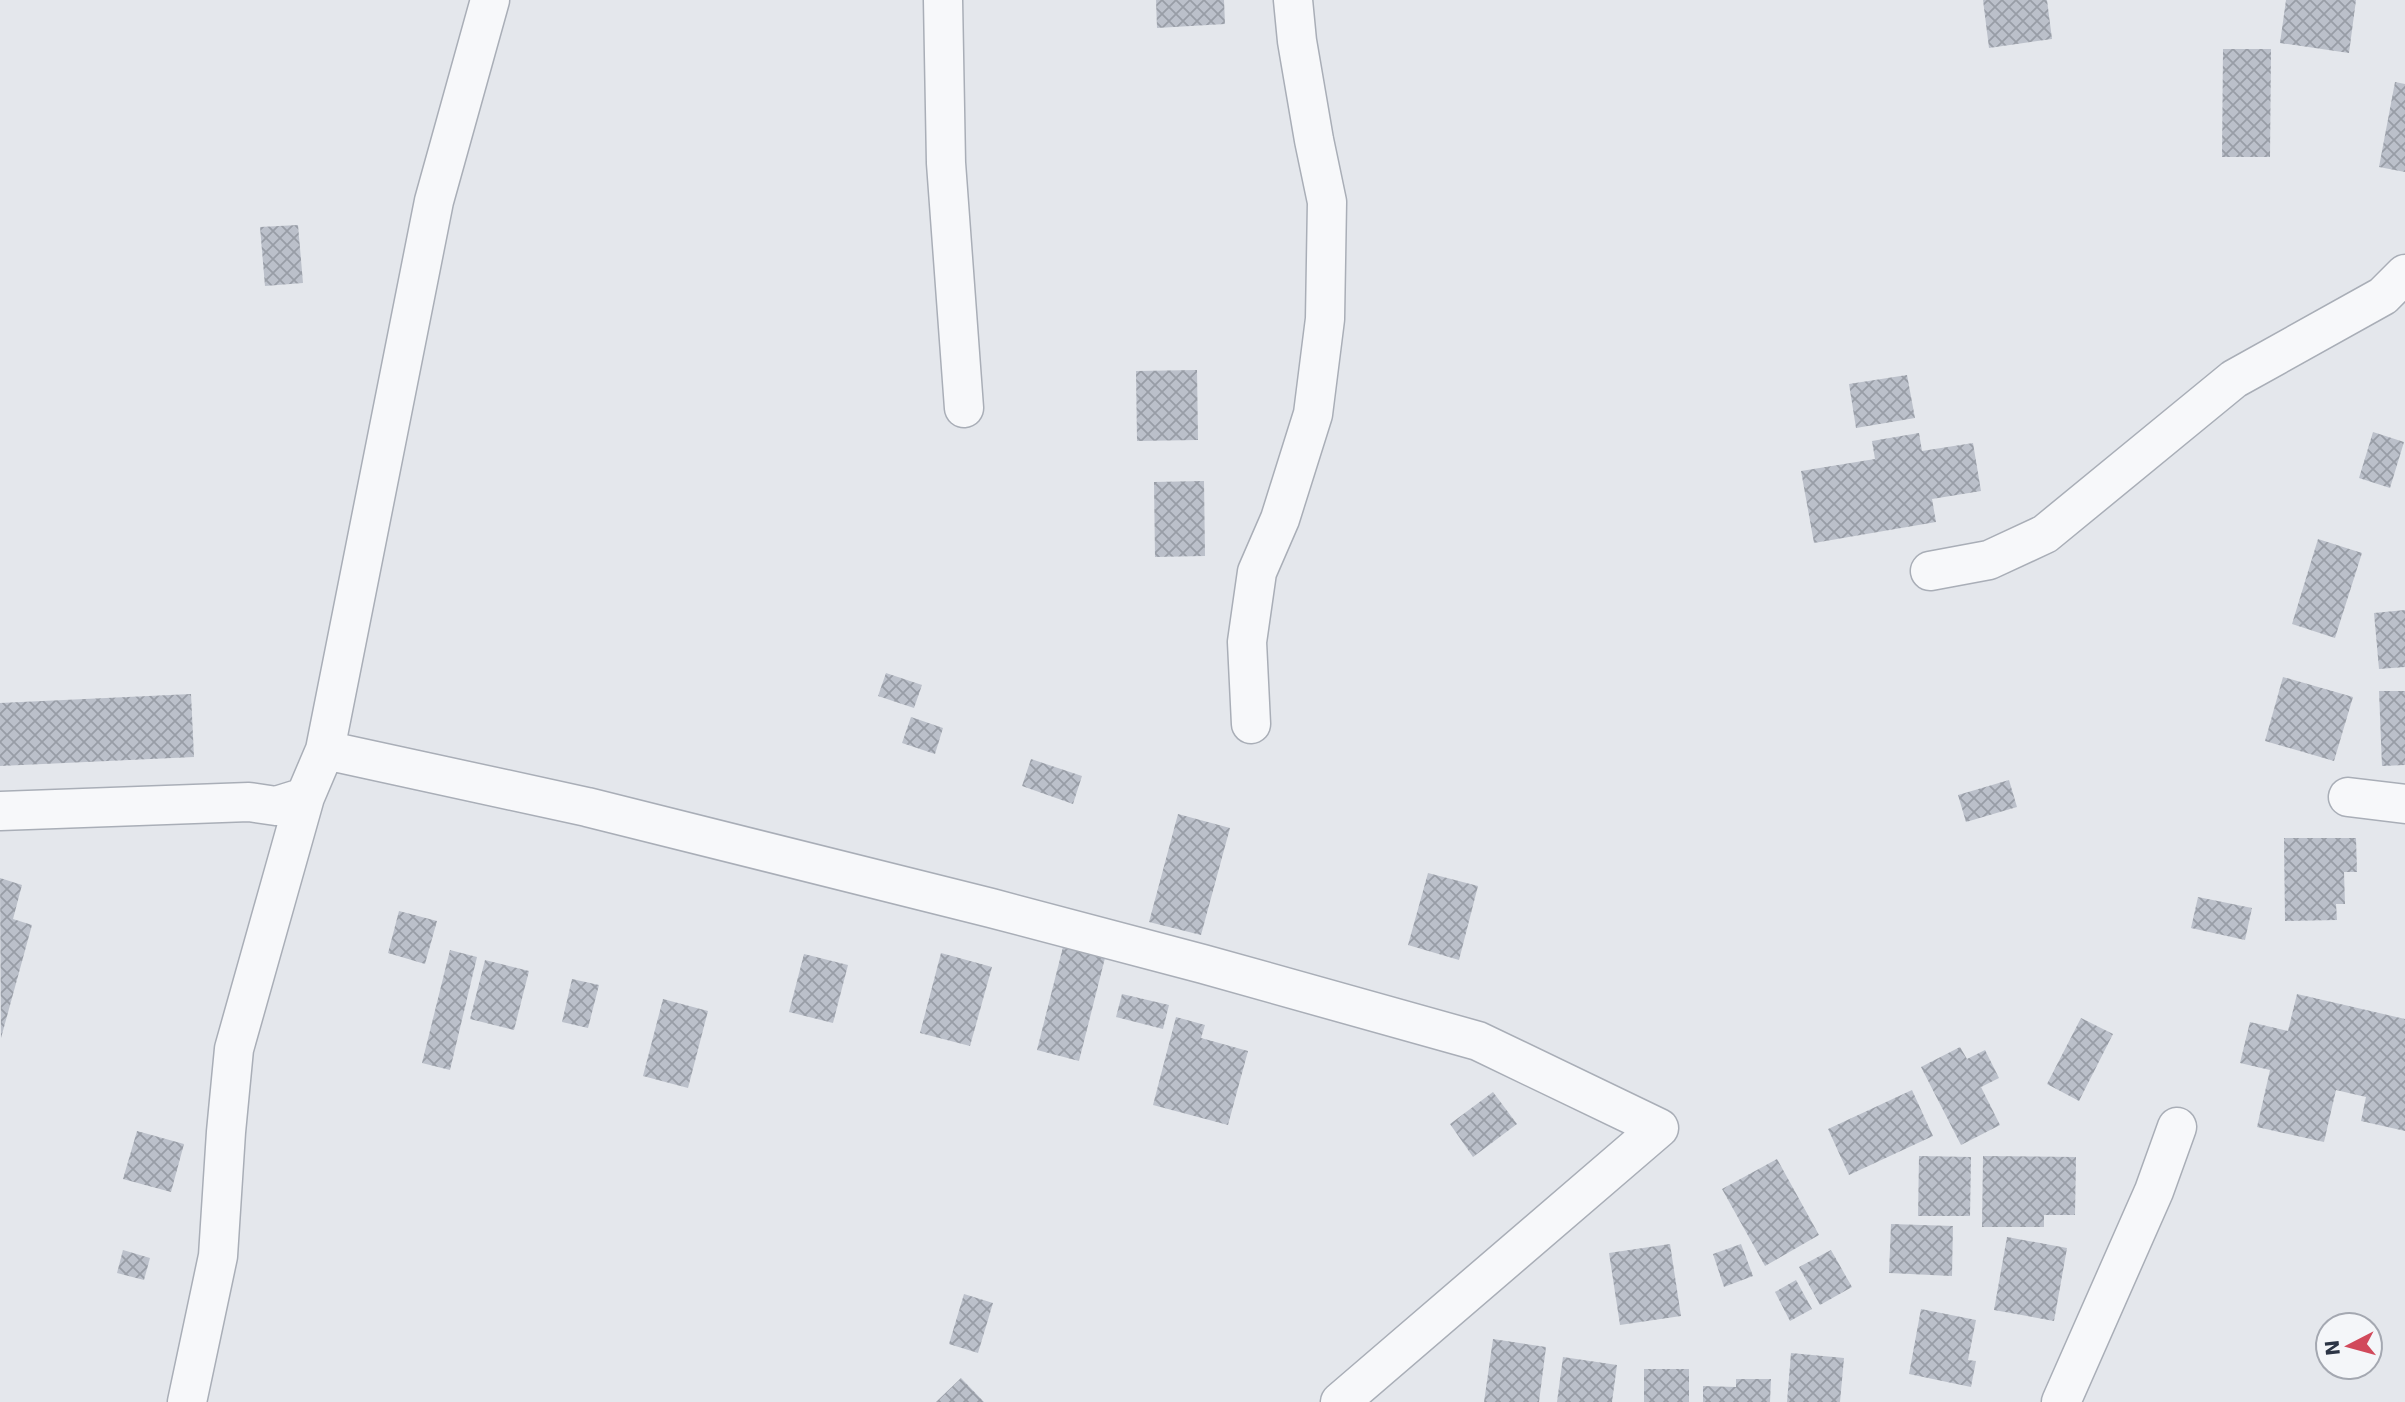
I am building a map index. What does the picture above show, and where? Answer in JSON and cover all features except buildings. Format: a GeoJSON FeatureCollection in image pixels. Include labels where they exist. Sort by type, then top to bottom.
{"type":"FeatureCollection","features":[{"type":"Feature","properties":{"kind":"street"},"geometry":{"type":"LineString","coordinates":[[187,1402],[218,1256],[234,1049],[305,797],[325,750],[434,201],[489,0]]}},
{"type":"Feature","properties":{"kind":"street"},"geometry":{"type":"LineString","coordinates":[[943,0],[946,163],[964,408]]}},
{"type":"Feature","properties":{"kind":"street"},"geometry":{"type":"LineString","coordinates":[[1251,724],[1247,642],[1257,572],[1280,519],[1313,414],[1325,319],[1327,202],[1297,41],[1293,0]]}},
{"type":"Feature","properties":{"kind":"street"},"geometry":{"type":"LineString","coordinates":[[1930,571],[1989,560],[2045,534],[2234,379],[2383,296],[2405,274]]}},
{"type":"Feature","properties":{"kind":"street"},"geometry":{"type":"LineString","coordinates":[[325,750],[600,810],[1190,960],[1412,1022],[1478,1041],[1659,1128],[1340,1402]]}},
{"type":"Feature","properties":{"kind":"street"},"geometry":{"type":"LineString","coordinates":[[0,811],[249,802],[276,806],[305,797]]}},
{"type":"Feature","properties":{"kind":"street"},"geometry":{"type":"LineString","coordinates":[[2348,797],[2405,804]]}},
{"type":"Feature","properties":{"kind":"street"},"geometry":{"type":"LineString","coordinates":[[2061,1402],[2154,1191],[2177,1127]]}}]}
